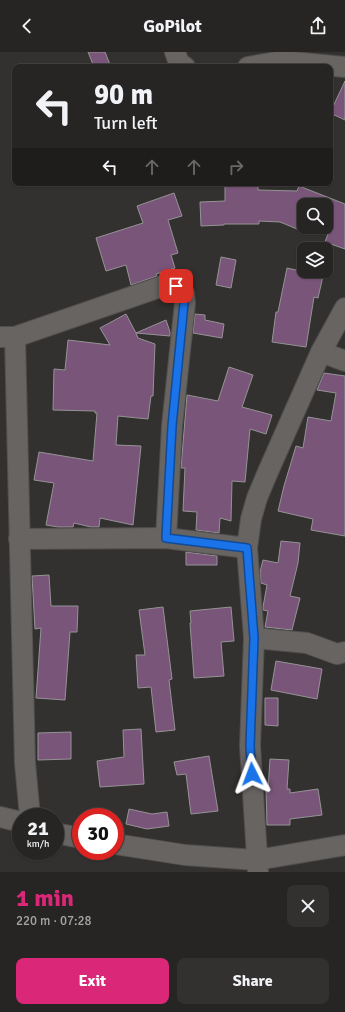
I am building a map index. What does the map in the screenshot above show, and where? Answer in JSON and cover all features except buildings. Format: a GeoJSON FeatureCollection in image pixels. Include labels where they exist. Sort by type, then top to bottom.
{"type":"FeatureCollection","features":[{"type":"Feature","properties":{"kind":"street"},"geometry":{"type":"LineString","coordinates":[[175,52],[180,64]]}},
{"type":"Feature","properties":{"kind":"street"},"geometry":{"type":"LineString","coordinates":[[265,64],[282,61],[314,64]]}},
{"type":"Feature","properties":{"kind":"street"},"geometry":{"type":"LineString","coordinates":[[333,66],[345,67]]}},
{"type":"Feature","properties":{"kind":"street"},"geometry":{"type":"LineString","coordinates":[[29,808],[25,763],[19,539],[7,337],[166,285],[176,286],[184,293],[172,426],[166,538]]}},
{"type":"Feature","properties":{"kind":"street"},"geometry":{"type":"LineString","coordinates":[[258,866],[250,746],[254,638],[247,548],[251,519],[257,498],[321,352],[345,308]]}},
{"type":"Feature","properties":{"kind":"street"},"geometry":{"type":"LineString","coordinates":[[321,352],[345,361]]}},
{"type":"Feature","properties":{"kind":"street"},"geometry":{"type":"LineString","coordinates":[[19,539],[166,538],[247,548]]}},
{"type":"Feature","properties":{"kind":"street"},"geometry":{"type":"LineString","coordinates":[[254,638],[307,643],[337,654],[345,652]]}},
{"type":"Feature","properties":{"kind":"street"},"geometry":{"type":"LineString","coordinates":[[0,817],[12,820]]}},
{"type":"Feature","properties":{"kind":"street"},"geometry":{"type":"LineString","coordinates":[[124,845],[258,866],[345,845]]}},
{"type":"Feature","properties":{"kind":"route"},"geometry":{"type":"LineString","coordinates":[[176,286],[184,293],[184,303],[172,426],[166,538],[247,548],[254,638],[250,746],[252,774]]}}]}
